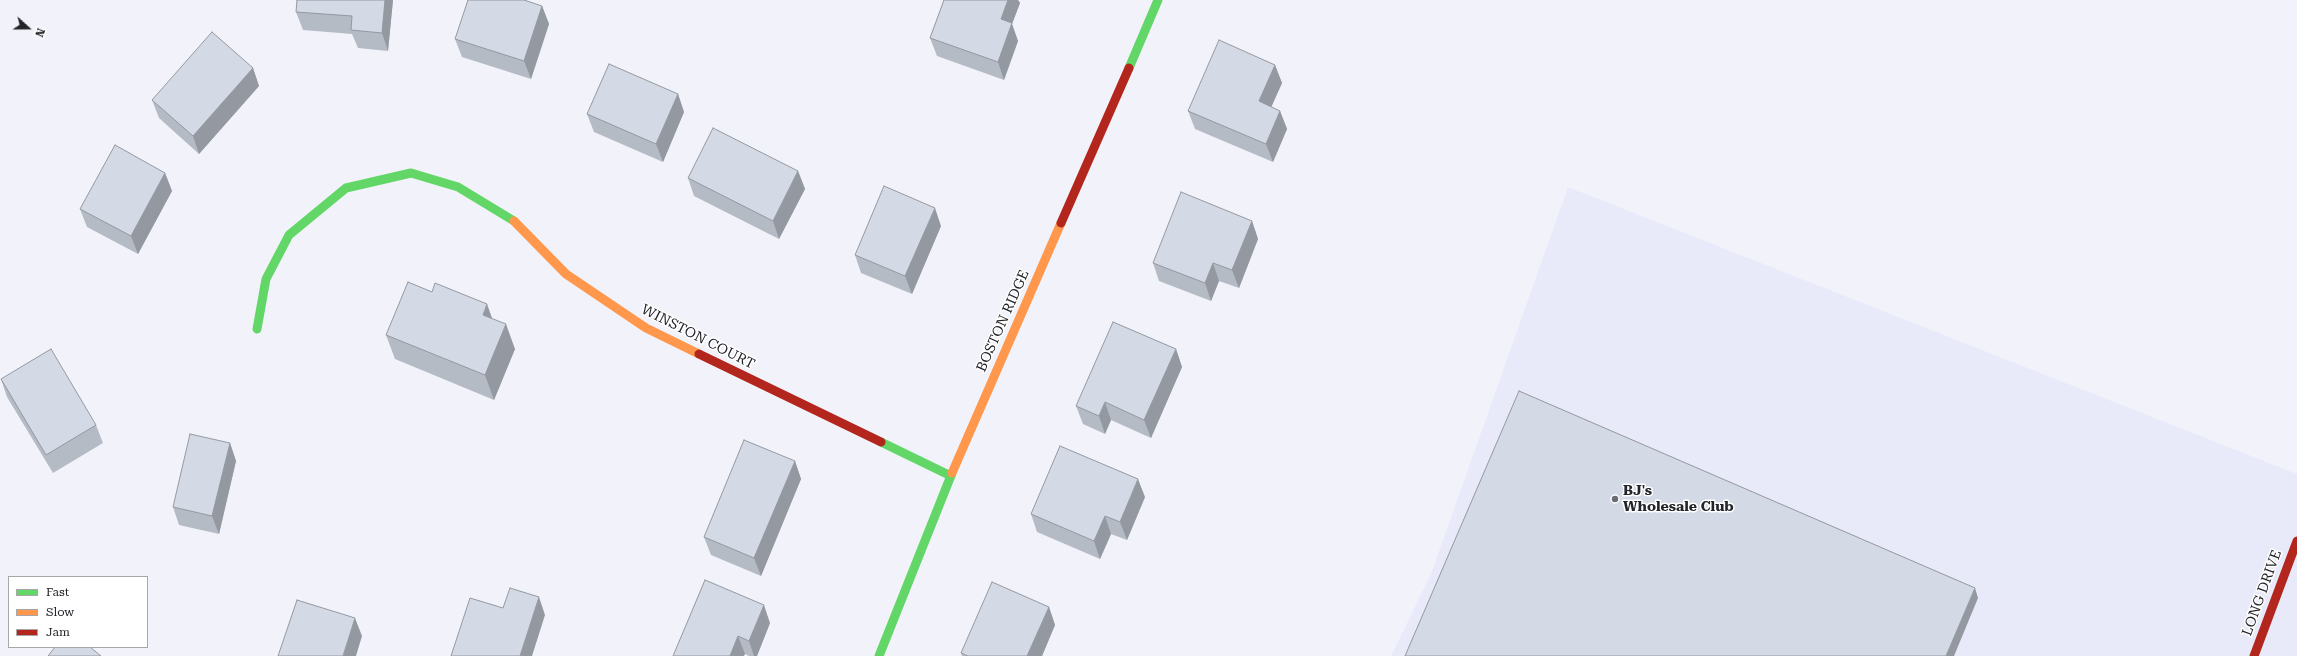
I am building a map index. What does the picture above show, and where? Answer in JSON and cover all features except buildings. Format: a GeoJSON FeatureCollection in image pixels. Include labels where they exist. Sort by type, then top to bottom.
{"type":"FeatureCollection","features":[{"type":"Feature","properties":{"kind":"street","name":"BOSTON RIDGE"},"geometry":{"type":"LineString","coordinates":[[879,656],[951,476],[1158,0]]}},
{"type":"Feature","properties":{"kind":"street","name":"WINSTON COURT"},"geometry":{"type":"LineString","coordinates":[[257,329],[266,279],[289,235],[346,188],[411,173],[458,187],[514,221],[566,274],[646,328],[951,476]]}},
{"type":"Feature","properties":{"kind":"street","name":"LONG DRIVE"},"geometry":{"type":"LineString","coordinates":[[2254,656],[2297,540]]}},
{"type":"Feature","properties":{"kind":"shaded area"},"geometry":{"type":"Polygon","coordinates":[[[1568,187],[2297,474],[2297,656],[1391,656],[1431,574],[1568,187]]]}},
{"type":"Feature","properties":{"kind":"traffic: fast"},"geometry":{"type":"LineString","coordinates":[[1129,68],[1158,0]]}},
{"type":"Feature","properties":{"kind":"traffic: fast"},"geometry":{"type":"LineString","coordinates":[[257,329],[266,279],[289,235],[346,188],[411,173],[458,187],[514,221]]}},
{"type":"Feature","properties":{"kind":"traffic: fast"},"geometry":{"type":"LineString","coordinates":[[881,442],[951,476]]}},
{"type":"Feature","properties":{"kind":"traffic: fast"},"geometry":{"type":"LineString","coordinates":[[879,656],[952,473]]}},
{"type":"Feature","properties":{"kind":"traffic: slow"},"geometry":{"type":"LineString","coordinates":[[514,221],[566,274],[646,328],[699,354]]}},
{"type":"Feature","properties":{"kind":"traffic: slow"},"geometry":{"type":"LineString","coordinates":[[952,473],[1061,223]]}},
{"type":"Feature","properties":{"kind":"traffic: jam"},"geometry":{"type":"LineString","coordinates":[[1061,223],[1129,68]]}},
{"type":"Feature","properties":{"kind":"traffic: jam"},"geometry":{"type":"LineString","coordinates":[[699,354],[881,442]]}},
{"type":"Feature","properties":{"kind":"traffic: jam"},"geometry":{"type":"LineString","coordinates":[[2254,656],[2297,541]]}},
{"type":"Feature","properties":{"kind":"place","name":"BJ's Wholesale Club"},"geometry":{"type":"Point","coordinates":[1615,499]}}]}
